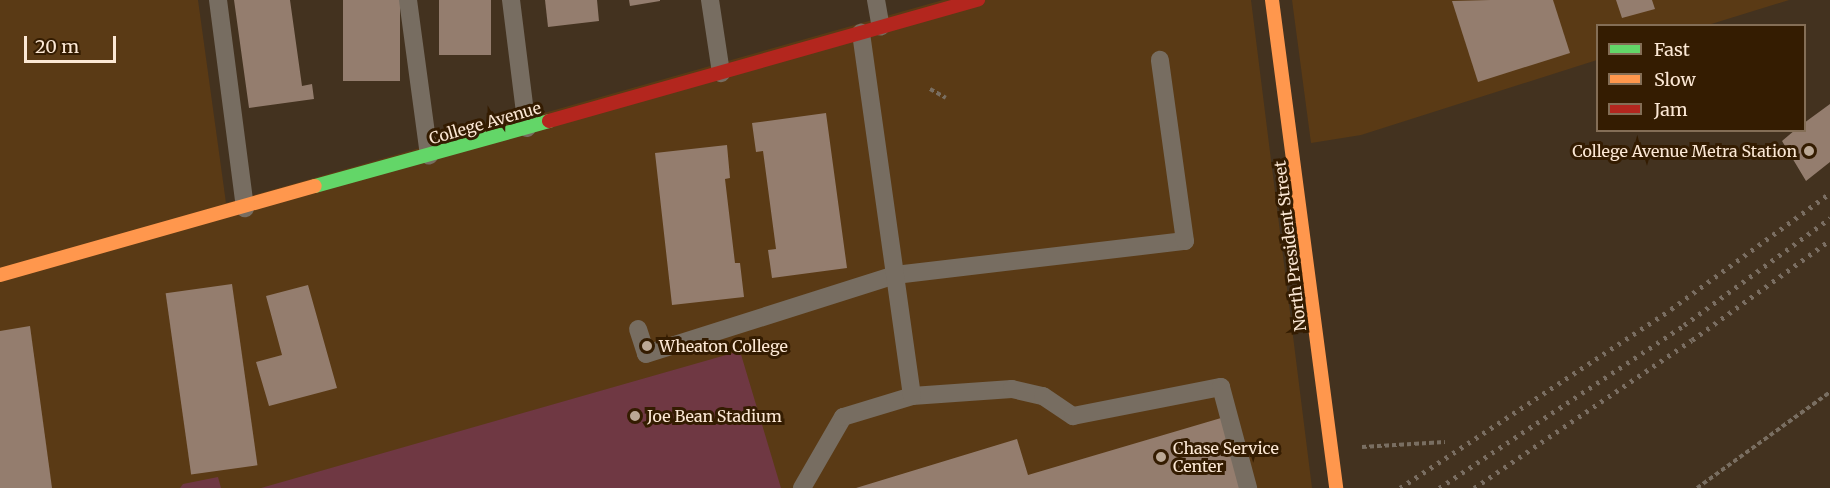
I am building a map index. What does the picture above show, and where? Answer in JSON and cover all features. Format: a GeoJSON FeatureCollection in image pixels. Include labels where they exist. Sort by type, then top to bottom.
{"type":"FeatureCollection","features":[{"type":"Feature","properties":{"kind":"street","name":"College Avenue"},"geometry":{"type":"LineString","coordinates":[[0,274],[245,208],[978,0]]}},
{"type":"Feature","properties":{"kind":"street","name":"North President Street"},"geometry":{"type":"LineString","coordinates":[[1272,0],[1336,488]]}},
{"type":"Feature","properties":{"kind":"lane"},"geometry":{"type":"LineString","coordinates":[[218,0],[245,208]]}},
{"type":"Feature","properties":{"kind":"lane"},"geometry":{"type":"LineString","coordinates":[[408,0],[429,156]]}},
{"type":"Feature","properties":{"kind":"lane"},"geometry":{"type":"LineString","coordinates":[[511,0],[527,128]]}},
{"type":"Feature","properties":{"kind":"lane"},"geometry":{"type":"LineString","coordinates":[[710,0],[721,73]]}},
{"type":"Feature","properties":{"kind":"lane"},"geometry":{"type":"LineString","coordinates":[[876,0],[881,27]]}},
{"type":"Feature","properties":{"kind":"lane"},"geometry":{"type":"LineString","coordinates":[[861,33],[912,396]]}},
{"type":"Feature","properties":{"kind":"lane"},"geometry":{"type":"LineString","coordinates":[[638,329],[646,354],[895,275],[1185,241],[1160,60]]}},
{"type":"Feature","properties":{"kind":"lane"},"geometry":{"type":"LineString","coordinates":[[802,488],[843,417],[912,396],[1012,389],[1043,396],[1073,416],[1221,387],[1248,488]]}},
{"type":"Feature","properties":{"kind":"path"},"geometry":{"type":"LineString","coordinates":[[930,89],[946,98]]}},
{"type":"Feature","properties":{"kind":"path"},"geometry":{"type":"LineString","coordinates":[[1697,488],[1830,392]]}},
{"type":"Feature","properties":{"kind":"path"},"geometry":{"type":"LineString","coordinates":[[1368,447],[1445,442]]}},
{"type":"Feature","properties":{"kind":"shaded area","name":"Wheaton College"},"geometry":{"type":"Polygon","coordinates":[[[0,0],[198,0],[226,203],[943,0],[1251,0],[1312,488],[0,488],[0,0]]]}},
{"type":"Feature","properties":{"kind":"shaded area"},"geometry":{"type":"Polygon","coordinates":[[[1292,0],[1789,0],[1711,24],[1596,24],[1596,60],[1361,135],[1311,143],[1292,0]]]}},
{"type":"Feature","properties":{"kind":"shaded area","name":"Joe Bean Stadium"},"geometry":{"type":"Polygon","coordinates":[[[740,351],[781,488],[261,488],[282,482],[740,351]]]}},
{"type":"Feature","properties":{"kind":"shaded area"},"geometry":{"type":"Polygon","coordinates":[[[218,477],[221,488],[180,488],[183,484],[218,477]]]}},
{"type":"Feature","properties":{"kind":"building"},"geometry":{"type":"Polygon","coordinates":[[[234,0],[290,0],[302,86],[312,84],[314,99],[249,108],[234,0]]]}},
{"type":"Feature","properties":{"kind":"building"},"geometry":{"type":"Polygon","coordinates":[[[343,0],[400,0],[400,81],[343,81],[343,0]]]}},
{"type":"Feature","properties":{"kind":"building"},"geometry":{"type":"Polygon","coordinates":[[[439,0],[491,0],[491,55],[439,55],[439,0]]]}},
{"type":"Feature","properties":{"kind":"building"},"geometry":{"type":"Polygon","coordinates":[[[545,0],[597,0],[599,21],[548,27],[545,0]]]}},
{"type":"Feature","properties":{"kind":"building"},"geometry":{"type":"Polygon","coordinates":[[[629,0],[660,0],[660,1],[630,6],[629,0]]]}},
{"type":"Feature","properties":{"kind":"building"},"geometry":{"type":"Polygon","coordinates":[[[1553,0],[1570,53],[1478,82],[1452,1],[1553,0]]]}},
{"type":"Feature","properties":{"kind":"building"},"geometry":{"type":"Polygon","coordinates":[[[1616,0],[1652,0],[1655,9],[1622,18],[1616,0]]]}},
{"type":"Feature","properties":{"kind":"building","name":"College Avenue Metra Station"},"geometry":{"type":"Polygon","coordinates":[[[1830,104],[1830,162],[1806,181],[1782,141],[1793,132],[1806,132],[1806,122],[1830,104]]]}},
{"type":"Feature","properties":{"kind":"building"},"geometry":{"type":"Polygon","coordinates":[[[826,113],[847,268],[772,278],[768,250],[776,249],[763,151],[756,152],[752,123],[826,113]]]}},
{"type":"Feature","properties":{"kind":"building"},"geometry":{"type":"Polygon","coordinates":[[[727,145],[730,178],[725,179],[735,263],[740,263],[744,297],[672,305],[655,153],[727,145]]]}},
{"type":"Feature","properties":{"kind":"building"},"geometry":{"type":"Polygon","coordinates":[[[232,284],[257,465],[191,475],[166,293],[232,284]]]}},
{"type":"Feature","properties":{"kind":"building"},"geometry":{"type":"Polygon","coordinates":[[[308,285],[337,388],[269,406],[256,362],[282,355],[266,296],[308,285]]]}},
{"type":"Feature","properties":{"kind":"building"},"geometry":{"type":"Polygon","coordinates":[[[30,326],[52,488],[0,488],[0,331],[30,326]]]}},
{"type":"Feature","properties":{"kind":"building","name":"Chase Service Center"},"geometry":{"type":"Polygon","coordinates":[[[1221,418],[1242,488],[856,488],[1017,439],[1028,475],[1221,418]]]}},
{"type":"Feature","properties":{"kind":"railway"},"geometry":{"type":"LineString","coordinates":[[1400,488],[1671,309],[1830,193]]}},
{"type":"Feature","properties":{"kind":"railway"},"geometry":{"type":"LineString","coordinates":[[1439,488],[1684,325],[1830,218]]}},
{"type":"Feature","properties":{"kind":"railway"},"geometry":{"type":"LineString","coordinates":[[1474,488],[1692,340],[1830,240]]}},
{"type":"Feature","properties":{"kind":"traffic: fast"},"geometry":{"type":"LineString","coordinates":[[315,186],[549,121]]}},
{"type":"Feature","properties":{"kind":"traffic: slow"},"geometry":{"type":"LineString","coordinates":[[1272,0],[1336,488]]}},
{"type":"Feature","properties":{"kind":"traffic: slow"},"geometry":{"type":"LineString","coordinates":[[0,275],[315,186]]}},
{"type":"Feature","properties":{"kind":"traffic: jam"},"geometry":{"type":"LineString","coordinates":[[549,121],[978,0]]}},
{"type":"Feature","properties":{"kind":"place","name":"College Avenue Metra Station"},"geometry":{"type":"Point","coordinates":[1809,151]}},
{"type":"Feature","properties":{"kind":"place","name":"Wheaton College"},"geometry":{"type":"Point","coordinates":[647,346]}},
{"type":"Feature","properties":{"kind":"place","name":"Joe Bean Stadium"},"geometry":{"type":"Point","coordinates":[635,416]}},
{"type":"Feature","properties":{"kind":"place","name":"Chase Service Center"},"geometry":{"type":"Point","coordinates":[1161,457]}}]}
